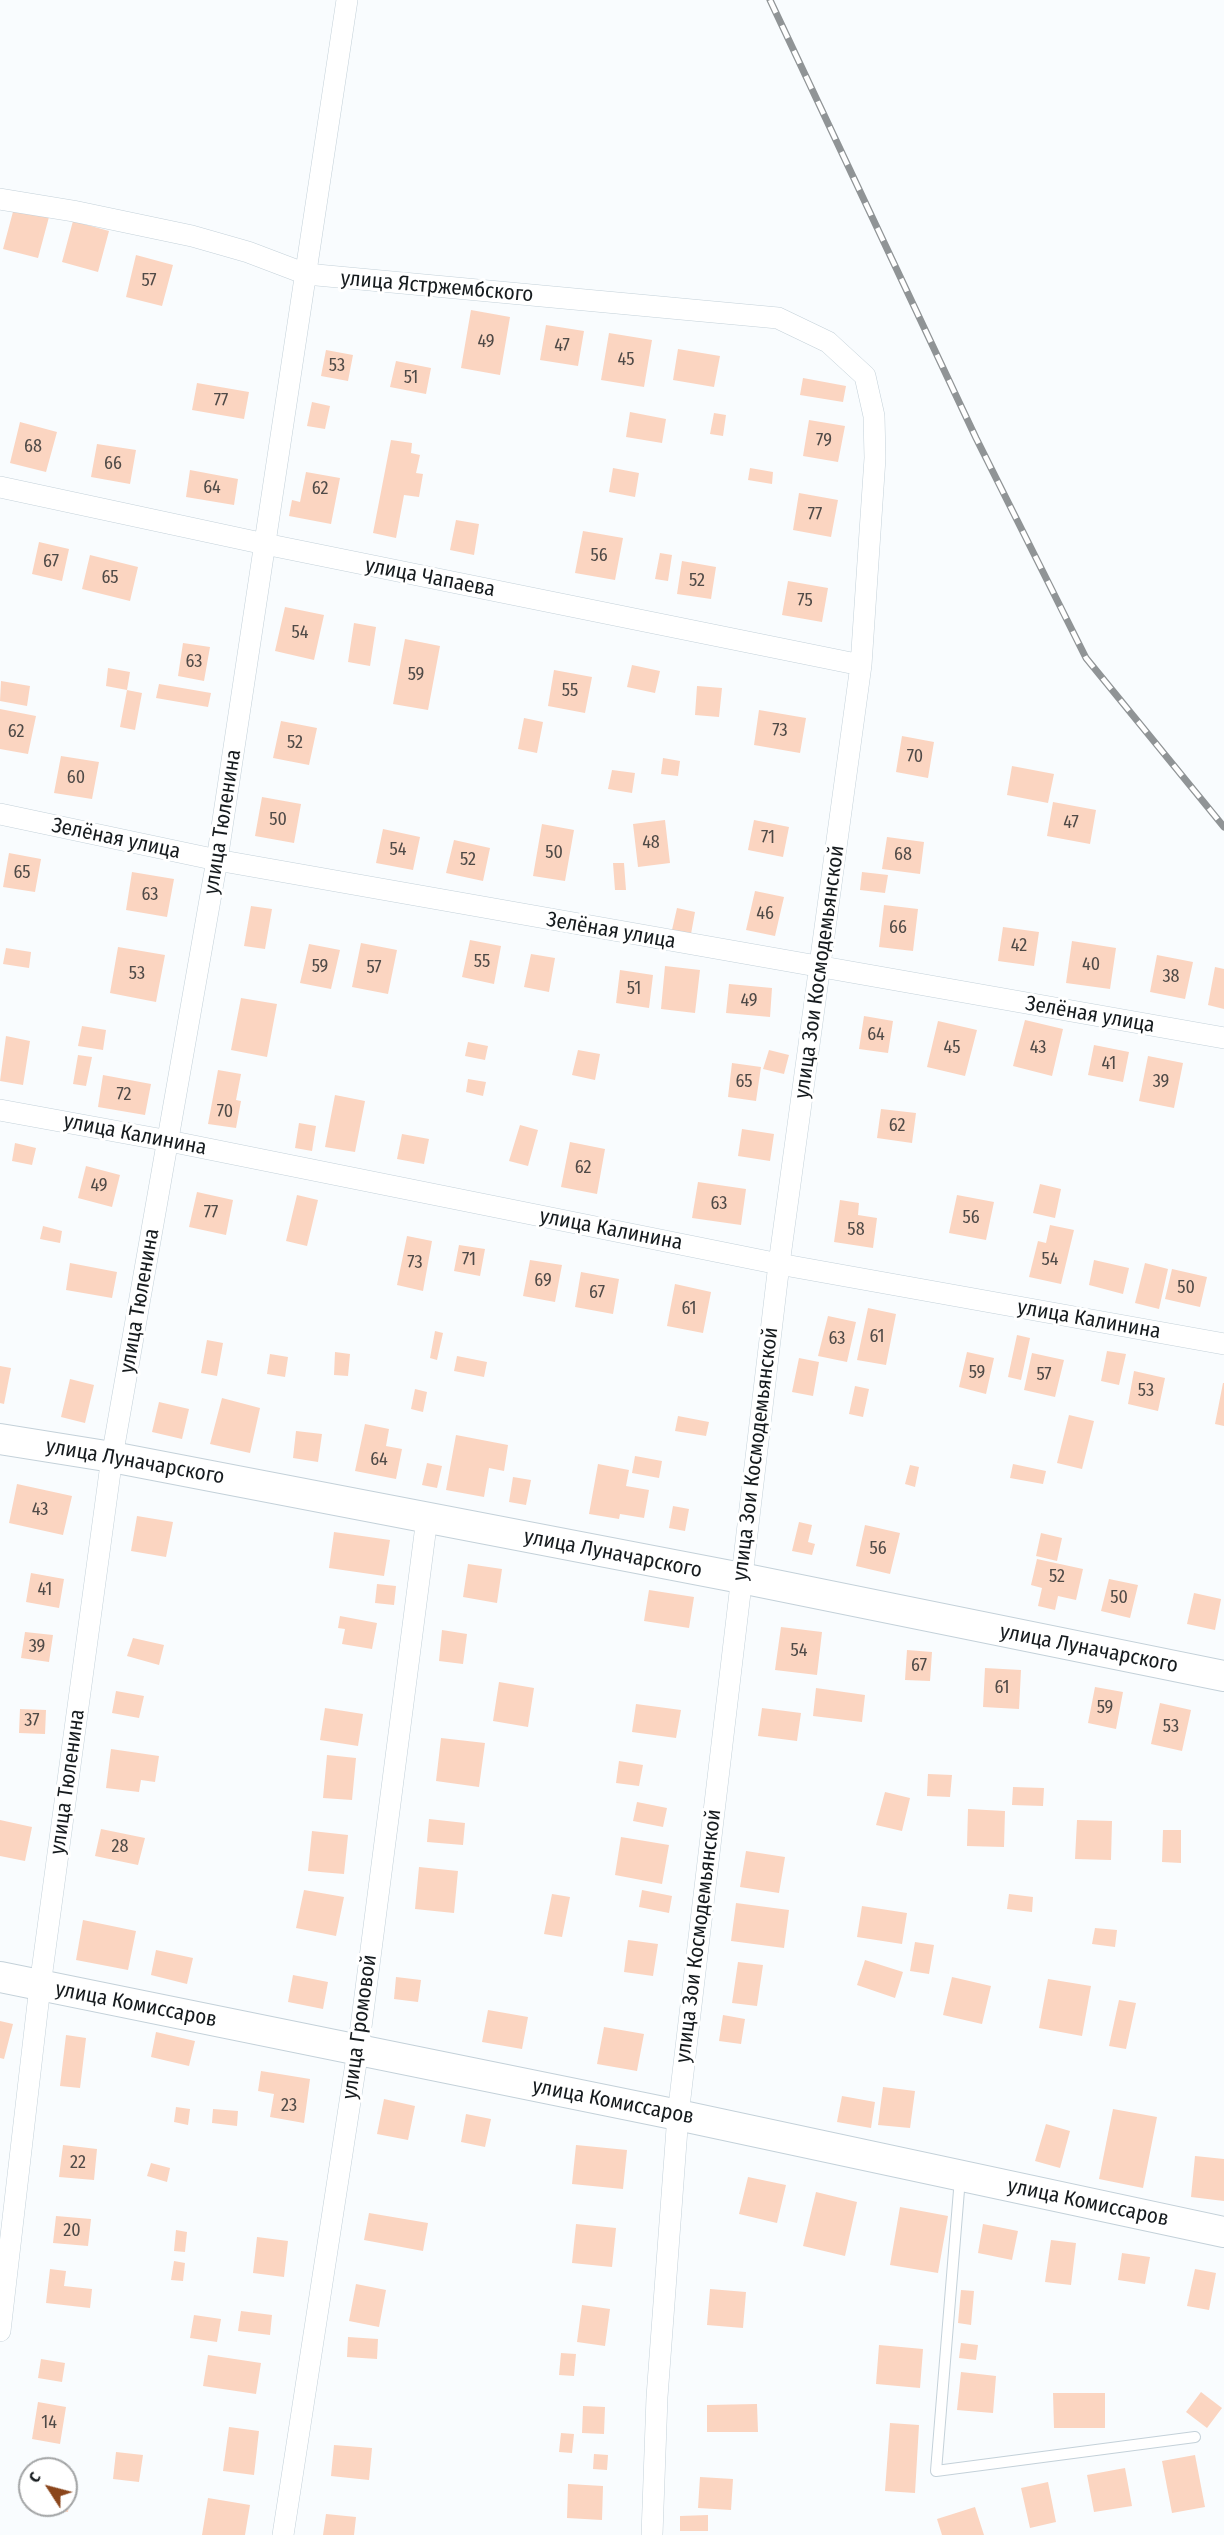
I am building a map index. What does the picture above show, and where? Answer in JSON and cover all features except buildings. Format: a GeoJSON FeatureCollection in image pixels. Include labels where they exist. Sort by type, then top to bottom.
{"type":"FeatureCollection","features":[{"type":"Feature","properties":{"kind":"main road","name":"улица Луначарского"},"geometry":{"type":"LineString","coordinates":[[0,1438],[112,1457],[741,1578],[1224,1676]]}},
{"type":"Feature","properties":{"kind":"main road","name":"улица Комиссаров"},"geometry":{"type":"LineString","coordinates":[[0,1977],[678,2115],[1224,2232]]}},
{"type":"Feature","properties":{"kind":"street","name":"улица Тюленина"},"geometry":{"type":"LineString","coordinates":[[0,2331],[40,1986],[112,1457],[170,1141],[217,860],[347,0]]}},
{"type":"Feature","properties":{"kind":"street","name":"улица Ястржембского"},"geometry":{"type":"LineString","coordinates":[[0,199],[74,211],[192,236],[248,252],[306,274],[778,318],[828,342],[865,376]]}},
{"type":"Feature","properties":{"kind":"street","name":"улица Зои Космодемьянской"},"geometry":{"type":"LineString","coordinates":[[652,2535],[657,2397],[678,2115],[779,1264],[861,665],[875,459],[874,416],[865,376]]}},
{"type":"Feature","properties":{"kind":"street","name":"улица Чапаева"},"geometry":{"type":"LineString","coordinates":[[0,487],[265,544],[861,665]]}},
{"type":"Feature","properties":{"kind":"street","name":"Зелёная улица"},"geometry":{"type":"LineString","coordinates":[[0,814],[217,860],[820,969],[1224,1038]]}},
{"type":"Feature","properties":{"kind":"street","name":"улица Калинина"},"geometry":{"type":"LineString","coordinates":[[0,1110],[170,1141],[779,1264],[1224,1344]]}},
{"type":"Feature","properties":{"kind":"street","name":"улица Громовой"},"geometry":{"type":"LineString","coordinates":[[283,2535],[358,2050],[427,1518]]}},
{"type":"Feature","properties":{"kind":"lane"},"geometry":{"type":"LineString","coordinates":[[960,2175],[936,2471],[1195,2436]]}},
{"type":"Feature","properties":{"kind":"railway"},"geometry":{"type":"LineString","coordinates":[[770,0],[976,438],[1086,658],[1224,827]]}}]}
